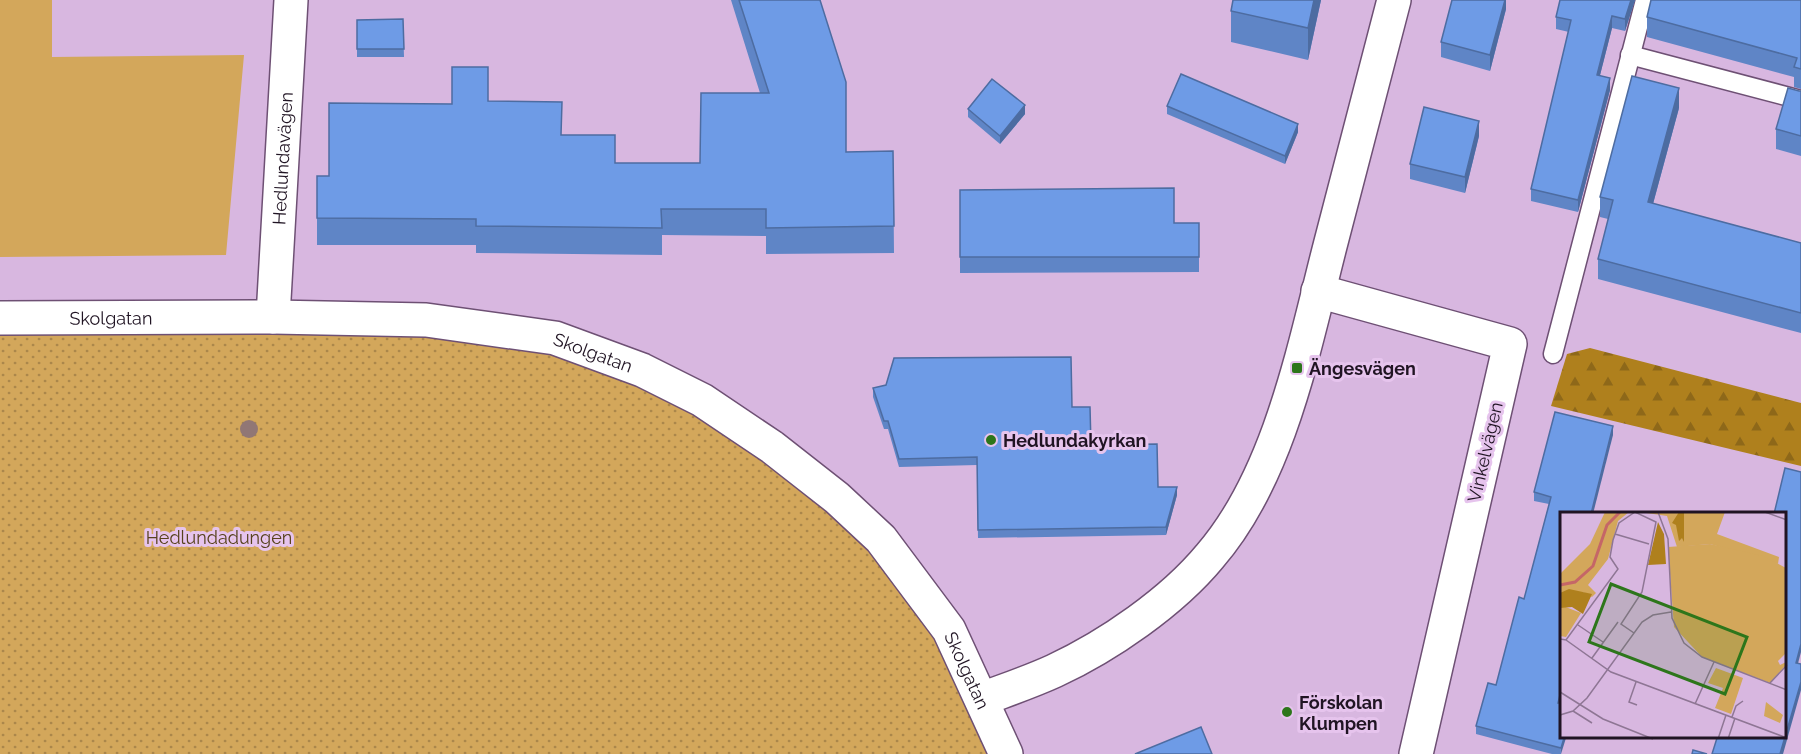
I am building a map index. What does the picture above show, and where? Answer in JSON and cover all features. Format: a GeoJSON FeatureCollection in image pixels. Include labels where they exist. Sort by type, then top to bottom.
{"type":"FeatureCollection","features":[{"type":"Feature","properties":{"kind":"street","name":"Hedlundavägen"},"geometry":{"type":"LineString","coordinates":[[273,317],[291,0]]}},
{"type":"Feature","properties":{"kind":"street"},"geometry":{"type":"LineString","coordinates":[[982,699],[1055,671],[1125,630],[1175,590],[1210,556],[1244,507],[1268,461],[1318,291],[1394,0]]}},
{"type":"Feature","properties":{"kind":"street","name":"Vinkelvägen"},"geometry":{"type":"LineString","coordinates":[[1318,291],[1510,344],[1416,754]]}},
{"type":"Feature","properties":{"kind":"street","name":"Skolgatan"},"geometry":{"type":"LineString","coordinates":[[0,318],[273,317],[426,320],[555,338],[642,370],[702,400],[772,447],[837,498],[881,539],[949,630],[1006,754]]}},
{"type":"Feature","properties":{"kind":"lane"},"geometry":{"type":"LineString","coordinates":[[1553,354],[1645,0]]}},
{"type":"Feature","properties":{"kind":"lane"},"geometry":{"type":"LineString","coordinates":[[1630,55],[1801,100]]}},
{"type":"Feature","properties":{"kind":"green space"},"geometry":{"type":"Polygon","coordinates":[[[0,0],[52,0],[52,57],[244,55],[226,255],[0,257],[0,0]]]}},
{"type":"Feature","properties":{"kind":"green space","name":"Hedlundadungen"},"geometry":{"type":"Polygon","coordinates":[[[0,318],[426,320],[642,370],[881,539],[1006,754],[0,754],[0,318]]]}},
{"type":"Feature","properties":{"kind":"green space"},"geometry":{"type":"Polygon","coordinates":[[[1590,348],[1801,403],[1801,466],[1551,406],[1567,354],[1590,348]]]}},
{"type":"Feature","properties":{"kind":"building"},"geometry":{"type":"Polygon","coordinates":[[[739,0],[820,0],[846,82],[846,152],[893,151],[894,226],[766,228],[766,209],[661,209],[662,228],[476,226],[476,219],[317,218],[317,176],[329,176],[329,103],[452,104],[452,67],[488,67],[488,101],[562,102],[561,135],[615,135],[615,163],[700,163],[701,93],[769,93],[739,0]]]}},
{"type":"Feature","properties":{"kind":"building"},"geometry":{"type":"Polygon","coordinates":[[[1233,0],[1314,0],[1308,28],[1231,11],[1233,0]]]}},
{"type":"Feature","properties":{"kind":"building"},"geometry":{"type":"Polygon","coordinates":[[[1452,0],[1505,0],[1490,55],[1441,42],[1452,0]]]}},
{"type":"Feature","properties":{"kind":"building"},"geometry":{"type":"Polygon","coordinates":[[[1560,0],[1631,0],[1625,19],[1612,16],[1597,75],[1610,78],[1578,200],[1531,189],[1571,20],[1556,17],[1560,0]]]}},
{"type":"Feature","properties":{"kind":"building"},"geometry":{"type":"Polygon","coordinates":[[[1651,0],[1801,0],[1801,69],[1794,67],[1797,58],[1647,17],[1651,0]]]}},
{"type":"Feature","properties":{"kind":"building"},"geometry":{"type":"Polygon","coordinates":[[[403,19],[404,49],[357,49],[357,20],[403,19]]]}},
{"type":"Feature","properties":{"kind":"building"},"geometry":{"type":"Polygon","coordinates":[[[1181,74],[1298,124],[1285,156],[1167,106],[1181,74]]]}},
{"type":"Feature","properties":{"kind":"building"},"geometry":{"type":"Polygon","coordinates":[[[1632,76],[1679,88],[1648,202],[1801,243],[1801,313],[1598,259],[1613,200],[1600,197],[1632,76]]]}},
{"type":"Feature","properties":{"kind":"building"},"geometry":{"type":"Polygon","coordinates":[[[992,79],[1025,105],[1000,136],[968,109],[992,79]]]}},
{"type":"Feature","properties":{"kind":"building"},"geometry":{"type":"Polygon","coordinates":[[[1788,88],[1801,91],[1801,136],[1776,129],[1788,88]]]}},
{"type":"Feature","properties":{"kind":"building"},"geometry":{"type":"Polygon","coordinates":[[[1424,107],[1479,121],[1465,177],[1410,164],[1424,107]]]}},
{"type":"Feature","properties":{"kind":"building"},"geometry":{"type":"Polygon","coordinates":[[[1174,188],[1174,223],[1199,223],[1199,257],[960,257],[960,190],[1174,188]]]}},
{"type":"Feature","properties":{"kind":"building","name":"Hedlundakyrkan"},"geometry":{"type":"Polygon","coordinates":[[[1071,357],[1072,407],[1090,407],[1091,445],[1157,444],[1158,487],[1177,487],[1166,527],[978,530],[977,457],[899,459],[888,421],[884,421],[873,388],[886,385],[894,358],[1071,357]]]}},
{"type":"Feature","properties":{"kind":"building"},"geometry":{"type":"Polygon","coordinates":[[[1555,412],[1613,426],[1592,512],[1560,512],[1560,695],[1558,703],[1560,703],[1560,739],[1564,739],[1561,748],[1476,726],[1488,683],[1496,685],[1519,597],[1524,599],[1551,497],[1534,492],[1555,412]]]}},
{"type":"Feature","properties":{"kind":"building"},"geometry":{"type":"Polygon","coordinates":[[[1785,468],[1801,472],[1801,644],[1796,663],[1801,664],[1801,682],[1786,734],[1786,512],[1774,512],[1785,468]]]}},
{"type":"Feature","properties":{"kind":"building"},"geometry":{"type":"Polygon","coordinates":[[[1201,727],[1212,754],[1135,754],[1201,727]]]}},
{"type":"Feature","properties":{"kind":"building"},"geometry":{"type":"Polygon","coordinates":[[[1717,739],[1785,739],[1780,754],[1712,754],[1717,739]]]}},
{"type":"Feature","properties":{"kind":"building"},"geometry":{"type":"Polygon","coordinates":[[[1693,750],[1707,754],[1692,754],[1693,750]]]}},
{"type":"Feature","properties":{"kind":"place","name":"Ängesvägen"},"geometry":{"type":"Point","coordinates":[1297,368]}},
{"type":"Feature","properties":{"kind":"place","name":"Hedlundakyrkan"},"geometry":{"type":"Point","coordinates":[991,440]}},
{"type":"Feature","properties":{"kind":"place","name":"Förskolan Klumpen"},"geometry":{"type":"Point","coordinates":[1287,712]}}]}
